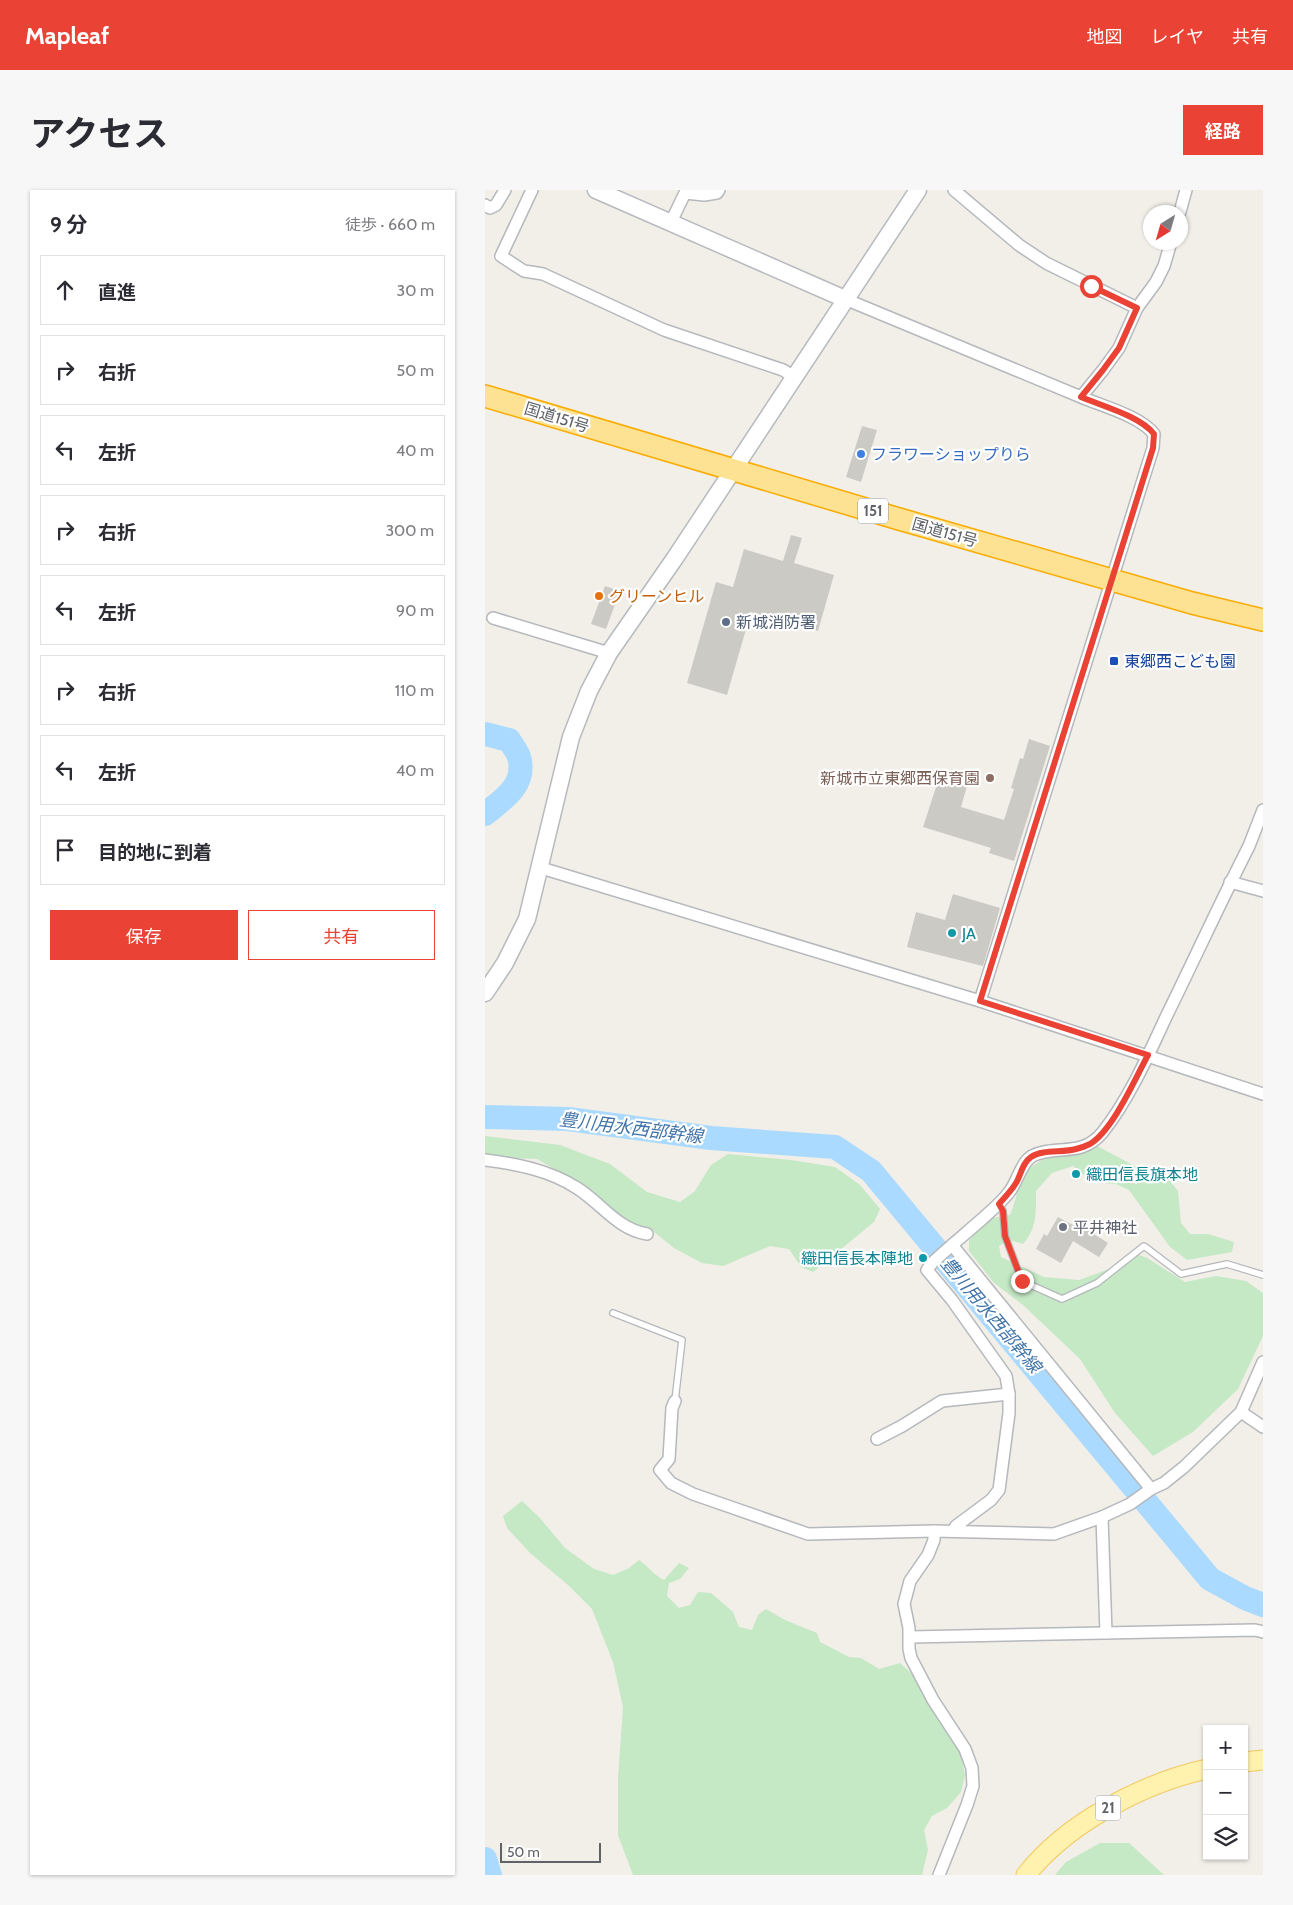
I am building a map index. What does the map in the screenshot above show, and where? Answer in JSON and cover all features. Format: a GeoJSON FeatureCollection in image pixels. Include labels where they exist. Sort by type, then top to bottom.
{"type":"FeatureCollection","features":[{"type":"Feature","properties":{"kind":"highway","name":"国道151号"},"geometry":{"type":"LineString","coordinates":[[485,396],[1112,580],[1192,603],[1263,620]]}},
{"type":"Feature","properties":{"kind":"main road"},"geometry":{"type":"LineString","coordinates":[[1248,1762],[1263,1760]]}},
{"type":"Feature","properties":{"kind":"main road","name":"21"},"geometry":{"type":"LineString","coordinates":[[1026,1875],[1064,1838],[1119,1801],[1162,1782],[1204,1770]]}},
{"type":"Feature","properties":{"kind":"street"},"geometry":{"type":"LineString","coordinates":[[485,205],[490,208],[496,205],[505,190]]}},
{"type":"Feature","properties":{"kind":"street"},"geometry":{"type":"LineString","coordinates":[[532,190],[501,256],[524,271],[543,274],[664,330],[783,370],[794,377]]}},
{"type":"Feature","properties":{"kind":"street"},"geometry":{"type":"LineString","coordinates":[[596,190],[845,299],[1140,422],[1154,434],[1153,448],[980,1001]]}},
{"type":"Feature","properties":{"kind":"street"},"geometry":{"type":"LineString","coordinates":[[670,224],[685,193],[704,195],[717,193],[719,190]]}},
{"type":"Feature","properties":{"kind":"street"},"geometry":{"type":"LineString","coordinates":[[485,993],[505,963],[527,919],[538,867],[571,737],[589,691],[609,653],[675,558],[918,190]]}},
{"type":"Feature","properties":{"kind":"street"},"geometry":{"type":"LineString","coordinates":[[954,190],[1019,246],[1046,263],[1137,308]]}},
{"type":"Feature","properties":{"kind":"street"},"geometry":{"type":"LineString","coordinates":[[1182,205],[1186,190]]}},
{"type":"Feature","properties":{"kind":"street"},"geometry":{"type":"LineString","coordinates":[[1081,397],[1119,348],[1137,308],[1157,282],[1169,250]]}},
{"type":"Feature","properties":{"kind":"street"},"geometry":{"type":"LineString","coordinates":[[493,618],[609,653]]}},
{"type":"Feature","properties":{"kind":"street"},"geometry":{"type":"LineString","coordinates":[[953,1531],[956,1526],[991,1500],[999,1490],[1008,1422],[1009,1394],[1006,1376],[952,1300],[927,1270],[932,1262],[999,1204],[1017,1181],[1021,1170],[1029,1158],[1038,1154],[1074,1150],[1089,1144],[1101,1134],[1115,1116],[1148,1055],[1249,846],[1263,810]]}},
{"type":"Feature","properties":{"kind":"street"},"geometry":{"type":"LineString","coordinates":[[538,867],[980,1001],[1263,1094]]}},
{"type":"Feature","properties":{"kind":"street"},"geometry":{"type":"LineString","coordinates":[[1231,882],[1263,891]]}},
{"type":"Feature","properties":{"kind":"street"},"geometry":{"type":"LineString","coordinates":[[485,1160],[516,1163],[549,1174],[577,1188],[616,1221],[629,1229],[647,1234]]}},
{"type":"Feature","properties":{"kind":"street"},"geometry":{"type":"LineString","coordinates":[[949,1247],[1149,1491]]}},
{"type":"Feature","properties":{"kind":"street"},"geometry":{"type":"LineString","coordinates":[[675,1401],[672,1408],[669,1458],[661,1470],[671,1483],[693,1494],[808,1534],[934,1531],[1054,1534],[1102,1517],[1129,1504],[1165,1483],[1185,1467],[1241,1412],[1263,1362]]}},
{"type":"Feature","properties":{"kind":"street"},"geometry":{"type":"LineString","coordinates":[[877,1439],[942,1401],[1009,1394]]}},
{"type":"Feature","properties":{"kind":"street"},"geometry":{"type":"LineString","coordinates":[[1241,1412],[1263,1427]]}},
{"type":"Feature","properties":{"kind":"street"},"geometry":{"type":"LineString","coordinates":[[1102,1517],[1106,1633]]}},
{"type":"Feature","properties":{"kind":"street"},"geometry":{"type":"LineString","coordinates":[[934,1531],[934,1540],[929,1555],[910,1581],[904,1604],[910,1637],[911,1658],[933,1700],[965,1749],[972,1768],[973,1786],[939,1875]]}},
{"type":"Feature","properties":{"kind":"street"},"geometry":{"type":"LineString","coordinates":[[910,1637],[1255,1630],[1263,1632]]}},
{"type":"Feature","properties":{"kind":"lane"},"geometry":{"type":"LineString","coordinates":[[999,1204],[1003,1211],[1005,1236],[1022,1281],[1062,1299],[1097,1283],[1144,1246],[1181,1274],[1227,1264],[1263,1274]]}},
{"type":"Feature","properties":{"kind":"lane"},"geometry":{"type":"LineString","coordinates":[[613,1313],[683,1340],[675,1401]]}},
{"type":"Feature","properties":{"kind":"green space"},"geometry":{"type":"Polygon","coordinates":[[[485,1136],[560,1145],[610,1164],[647,1192],[680,1202],[695,1191],[711,1165],[728,1154],[791,1160],[835,1167],[860,1185],[880,1209],[874,1222],[813,1272],[801,1267],[789,1249],[770,1246],[723,1266],[702,1263],[674,1248],[649,1228],[633,1227],[577,1182],[537,1159],[485,1157],[485,1136]]]}},
{"type":"Feature","properties":{"kind":"green space"},"geometry":{"type":"Polygon","coordinates":[[[1097,1146],[1150,1174],[1169,1180],[1178,1191],[1181,1223],[1190,1234],[1208,1234],[1234,1242],[1232,1252],[1187,1260],[1170,1247],[1129,1190],[1116,1184],[1088,1179],[1073,1166],[1052,1173],[1036,1191],[1036,1213],[1028,1238],[1023,1244],[1009,1240],[999,1246],[1001,1257],[1044,1277],[1079,1280],[1112,1268],[1131,1252],[1147,1258],[1185,1282],[1216,1276],[1246,1281],[1263,1293],[1263,1336],[1238,1389],[1193,1432],[1153,1456],[1115,1413],[1080,1359],[1023,1305],[994,1283],[969,1251],[969,1240],[992,1218],[1010,1215],[1021,1181],[1029,1169],[1043,1160],[1074,1155],[1097,1146]]]}},
{"type":"Feature","properties":{"kind":"green space"},"geometry":{"type":"Polygon","coordinates":[[[522,1501],[539,1517],[565,1548],[594,1569],[613,1575],[629,1568],[639,1560],[664,1580],[679,1563],[689,1568],[680,1579],[669,1583],[667,1596],[679,1608],[690,1605],[698,1592],[711,1593],[733,1612],[739,1627],[752,1630],[758,1615],[766,1609],[785,1620],[817,1633],[820,1642],[849,1657],[861,1658],[879,1669],[900,1663],[912,1674],[960,1750],[965,1775],[961,1792],[947,1808],[932,1816],[924,1830],[928,1850],[922,1875],[633,1875],[618,1835],[618,1778],[623,1707],[613,1662],[592,1609],[568,1585],[530,1553],[507,1528],[503,1516],[522,1501]]]}},
{"type":"Feature","properties":{"kind":"green space"},"geometry":{"type":"Polygon","coordinates":[[[1100,1843],[1129,1843],[1164,1875],[1055,1875],[1066,1862],[1100,1843]]]}},
{"type":"Feature","properties":{"kind":"building","name":"フラワーショップりら"},"geometry":{"type":"Polygon","coordinates":[[[862,426],[877,430],[861,482],[846,477],[862,426]]]}},
{"type":"Feature","properties":{"kind":"building","name":"新城消防署"},"geometry":{"type":"Polygon","coordinates":[[[791,535],[802,538],[794,563],[834,575],[818,631],[751,612],[727,695],[687,683],[716,582],[733,587],[744,549],[783,561],[791,535]]]}},
{"type":"Feature","properties":{"kind":"building"},"geometry":{"type":"Polygon","coordinates":[[[605,586],[620,591],[606,629],[591,624],[605,586]]]}},
{"type":"Feature","properties":{"kind":"building"},"geometry":{"type":"Polygon","coordinates":[[[1029,739],[1050,746],[1014,861],[989,853],[991,848],[923,827],[939,778],[967,786],[961,807],[1004,820],[1014,789],[1011,788],[1020,758],[1023,759],[1029,739]]]}},
{"type":"Feature","properties":{"kind":"building","name":"JA"},"geometry":{"type":"Polygon","coordinates":[[[953,894],[1000,908],[983,966],[907,947],[916,912],[945,920],[953,894]]]}},
{"type":"Feature","properties":{"kind":"building"},"geometry":{"type":"Polygon","coordinates":[[[1058,1217],[1082,1230],[1083,1227],[1108,1243],[1099,1257],[1073,1241],[1061,1263],[1036,1249],[1044,1234],[1047,1236],[1058,1217]]]}},
{"type":"Feature","properties":{"kind":"waterway"},"geometry":{"type":"LineString","coordinates":[[485,734],[509,740],[519,757],[521,767],[517,783],[512,790],[485,814]]}},
{"type":"Feature","properties":{"kind":"waterway","name":"豊川用水西部幹線"},"geometry":{"type":"LineString","coordinates":[[485,1117],[568,1119],[711,1138],[835,1147],[871,1171],[1210,1579],[1245,1598],[1263,1605]]}},
{"type":"Feature","properties":{"kind":"waterway"},"geometry":{"type":"LineString","coordinates":[[485,1859],[490,1875]]}},
{"type":"Feature","properties":{"kind":"place","name":"フラワーショップりら"},"geometry":{"type":"Point","coordinates":[861,454]}},
{"type":"Feature","properties":{"kind":"place","name":"グリーンヒル"},"geometry":{"type":"Point","coordinates":[599,596]}},
{"type":"Feature","properties":{"kind":"place","name":"新城消防署"},"geometry":{"type":"Point","coordinates":[726,622]}},
{"type":"Feature","properties":{"kind":"place","name":"東郷西こども園"},"geometry":{"type":"Point","coordinates":[1114,661]}},
{"type":"Feature","properties":{"kind":"place","name":"新城市立東郷西保育園"},"geometry":{"type":"Point","coordinates":[990,778]}},
{"type":"Feature","properties":{"kind":"place","name":"JA"},"geometry":{"type":"Point","coordinates":[952,933]}},
{"type":"Feature","properties":{"kind":"place","name":"織田信長旗本地"},"geometry":{"type":"Point","coordinates":[1076,1174]}},
{"type":"Feature","properties":{"kind":"place","name":"平井神社"},"geometry":{"type":"Point","coordinates":[1063,1227]}},
{"type":"Feature","properties":{"kind":"place","name":"織田信長本陣地"},"geometry":{"type":"Point","coordinates":[923,1258]}},
{"type":"Feature","properties":{"kind":"route"},"geometry":{"type":"LineString","coordinates":[[1022,1281],[1005,1236],[1003,1211],[999,1204],[1017,1181],[1021,1170],[1029,1158],[1038,1154],[1074,1150],[1089,1144],[1101,1134],[1115,1116],[1148,1055],[980,1001],[1153,448],[1154,434],[1149,428],[1140,422],[1081,397],[1119,348],[1137,308],[1091,286]]}}]}
